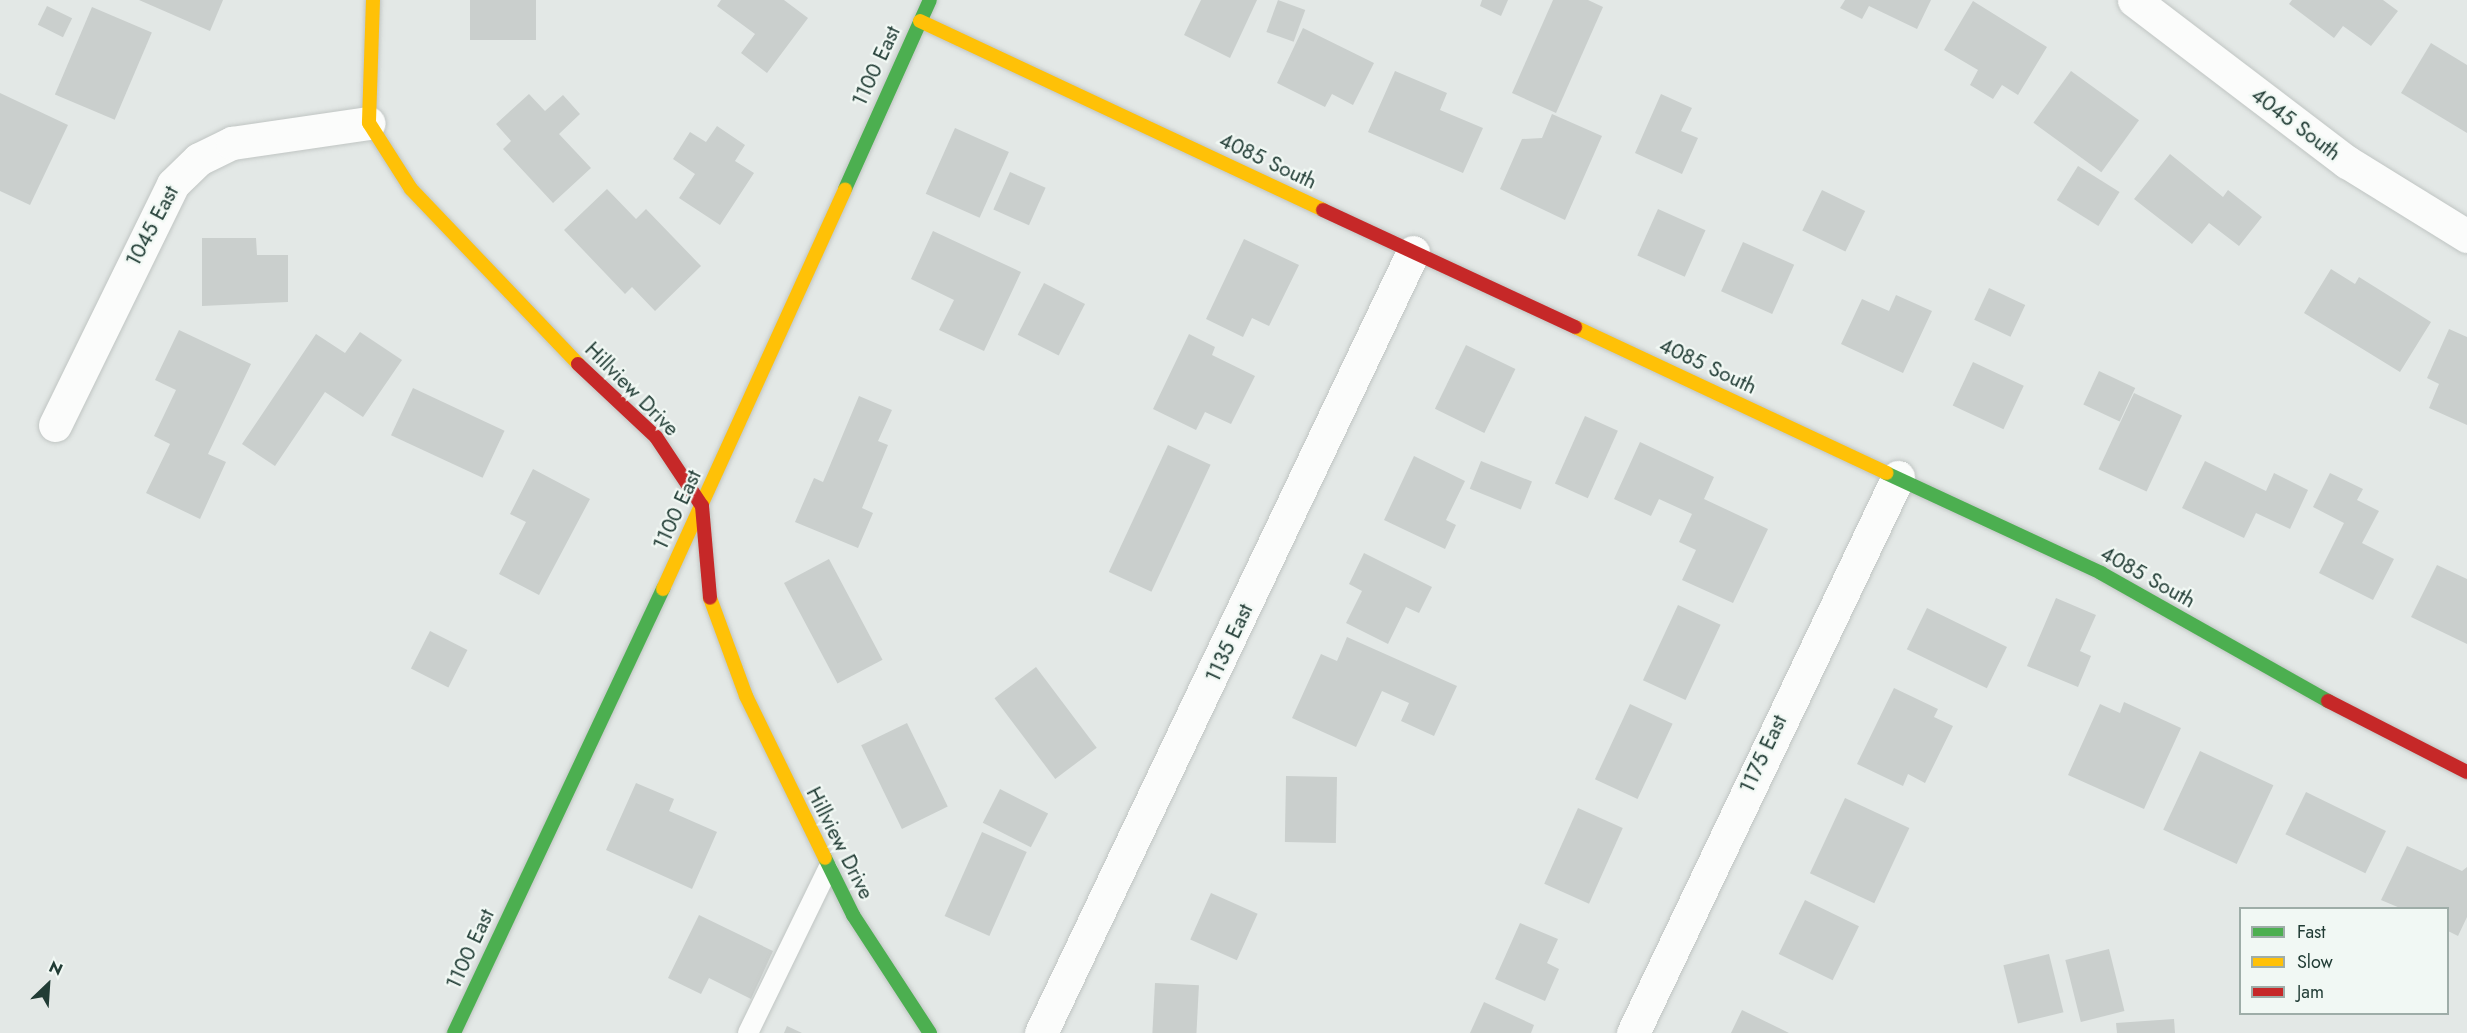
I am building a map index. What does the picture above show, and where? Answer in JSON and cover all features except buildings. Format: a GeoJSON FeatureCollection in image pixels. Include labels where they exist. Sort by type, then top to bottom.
{"type":"FeatureCollection","features":[{"type":"Feature","properties":{"kind":"street"},"geometry":{"type":"LineString","coordinates":[[369,123],[373,0]]}},
{"type":"Feature","properties":{"kind":"street","name":"1100 East"},"geometry":{"type":"LineString","coordinates":[[454,1033],[702,506],[930,0]]}},
{"type":"Feature","properties":{"kind":"street","name":"4045 South"},"geometry":{"type":"LineString","coordinates":[[2134,0],[2347,162],[2467,237]]}},
{"type":"Feature","properties":{"kind":"street","name":"4085 South"},"geometry":{"type":"LineString","coordinates":[[920,21],[2101,573],[2342,709],[2467,772]]}},
{"type":"Feature","properties":{"kind":"street","name":"1045 East"},"geometry":{"type":"LineString","coordinates":[[55,425],[173,184],[200,159],[232,143],[369,123]]}},
{"type":"Feature","properties":{"kind":"street","name":"Hillview Drive"},"geometry":{"type":"LineString","coordinates":[[369,123],[411,189],[608,396],[656,437],[702,506],[710,601],[746,696],[828,869],[930,1033]]}},
{"type":"Feature","properties":{"kind":"street","name":"1135 East"},"geometry":{"type":"LineString","coordinates":[[1041,1033],[1413,252]]}},
{"type":"Feature","properties":{"kind":"street","name":"1175 East"},"geometry":{"type":"LineString","coordinates":[[1633,1033],[1898,477]]}},
{"type":"Feature","properties":{"kind":"lane"},"geometry":{"type":"LineString","coordinates":[[748,1033],[828,869]]}},
{"type":"Feature","properties":{"kind":"traffic: fast"},"geometry":{"type":"LineString","coordinates":[[845,189],[930,0]]}},
{"type":"Feature","properties":{"kind":"traffic: fast"},"geometry":{"type":"LineString","coordinates":[[1886,473],[2101,573],[2328,701]]}},
{"type":"Feature","properties":{"kind":"traffic: fast"},"geometry":{"type":"LineString","coordinates":[[454,1033],[663,589]]}},
{"type":"Feature","properties":{"kind":"traffic: fast"},"geometry":{"type":"LineString","coordinates":[[825,858],[853,915],[930,1033]]}},
{"type":"Feature","properties":{"kind":"traffic: slow"},"geometry":{"type":"LineString","coordinates":[[373,0],[369,123],[411,189],[578,364]]}},
{"type":"Feature","properties":{"kind":"traffic: slow"},"geometry":{"type":"LineString","coordinates":[[920,21],[1323,210]]}},
{"type":"Feature","properties":{"kind":"traffic: slow"},"geometry":{"type":"LineString","coordinates":[[663,589],[845,189]]}},
{"type":"Feature","properties":{"kind":"traffic: slow"},"geometry":{"type":"LineString","coordinates":[[1575,327],[1886,473]]}},
{"type":"Feature","properties":{"kind":"traffic: slow"},"geometry":{"type":"LineString","coordinates":[[710,598],[746,696],[825,858]]}},
{"type":"Feature","properties":{"kind":"traffic: jam"},"geometry":{"type":"LineString","coordinates":[[1323,210],[1575,327]]}},
{"type":"Feature","properties":{"kind":"traffic: jam"},"geometry":{"type":"LineString","coordinates":[[578,364],[656,437],[702,506],[710,598]]}},
{"type":"Feature","properties":{"kind":"traffic: jam"},"geometry":{"type":"LineString","coordinates":[[2328,701],[2467,772]]}}]}
